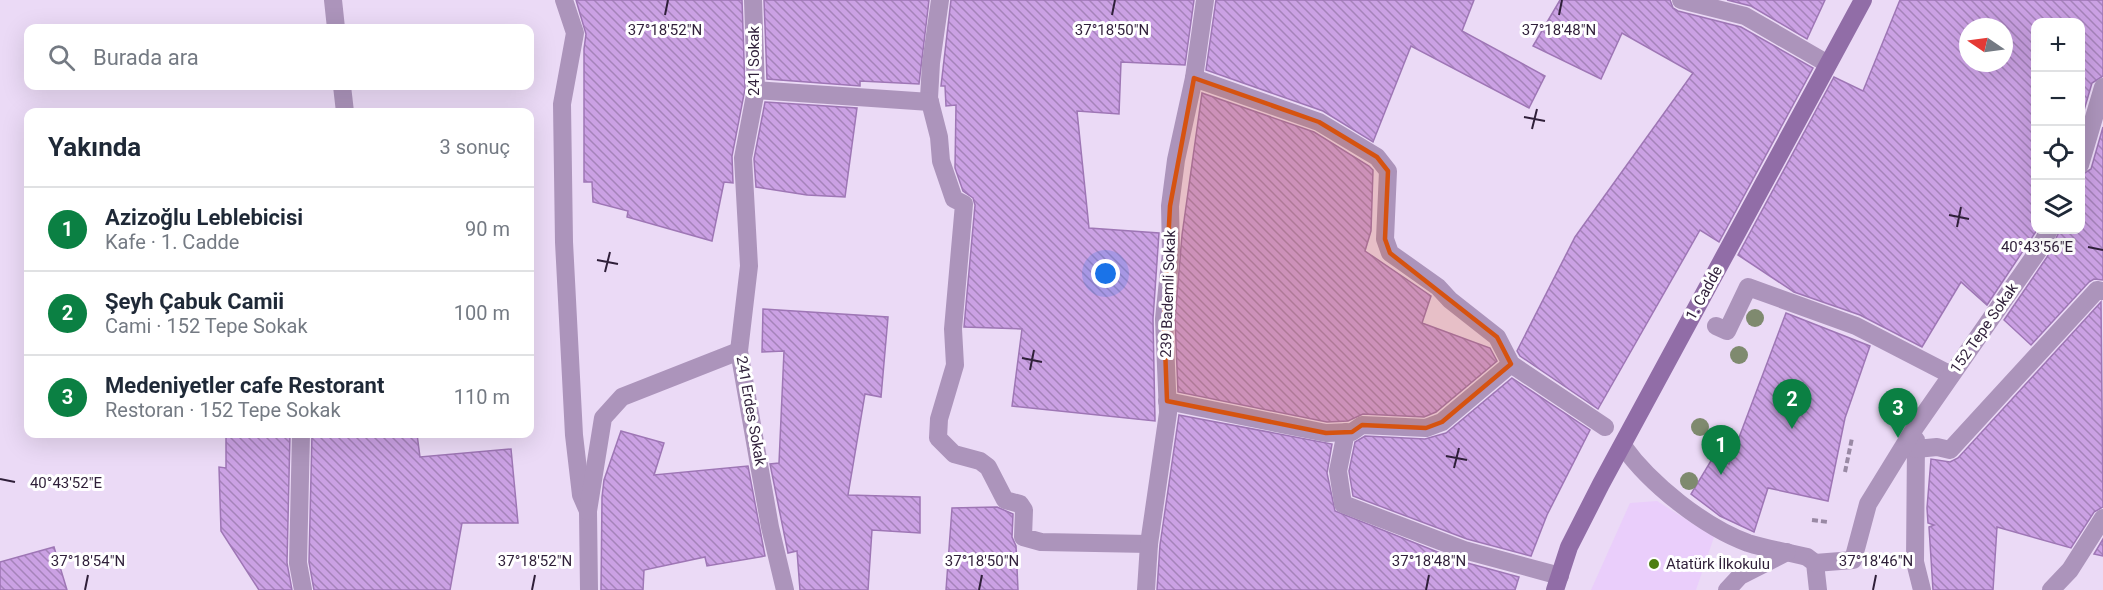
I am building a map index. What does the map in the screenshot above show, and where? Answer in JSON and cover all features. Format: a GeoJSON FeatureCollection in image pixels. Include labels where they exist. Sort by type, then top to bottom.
{"type":"FeatureCollection","features":[{"type":"Feature","properties":{"kind":"main road","name":"1. Cadde"},"geometry":{"type":"LineString","coordinates":[[1557,583],[1569,547],[1668,357],[1863,0]]}},
{"type":"Feature","properties":{"kind":"street"},"geometry":{"type":"LineString","coordinates":[[333,0],[336,24]]}},
{"type":"Feature","properties":{"kind":"street"},"geometry":{"type":"LineString","coordinates":[[564,0],[575,33],[562,104],[565,265],[574,435],[581,495],[588,511]]}},
{"type":"Feature","properties":{"kind":"street","name":"241 Sokak"},"geometry":{"type":"LineString","coordinates":[[743,158],[756,90],[753,0]]}},
{"type":"Feature","properties":{"kind":"street"},"geometry":{"type":"LineString","coordinates":[[940,0],[930,63],[930,102],[939,137],[941,161],[954,199],[964,204],[953,329],[955,365],[939,419],[938,438],[954,454],[980,461],[988,467],[1005,500],[1020,504],[1024,510],[1023,537],[1041,542],[1149,544]]}},
{"type":"Feature","properties":{"kind":"street","name":"239 Bademli Sokak"},"geometry":{"type":"LineString","coordinates":[[1146,590],[1149,544],[1167,401],[1164,319],[1171,252],[1170,206],[1176,160],[1194,78],[1205,0]]}},
{"type":"Feature","properties":{"kind":"street"},"geometry":{"type":"LineString","coordinates":[[1681,0],[1744,16],[1828,64]]}},
{"type":"Feature","properties":{"kind":"street"},"geometry":{"type":"LineString","coordinates":[[1194,78],[1319,122],[1377,157],[1388,171],[1385,239],[1390,254],[1438,287],[1450,300],[1497,338],[1511,364],[1605,427]]}},
{"type":"Feature","properties":{"kind":"street"},"geometry":{"type":"LineString","coordinates":[[2085,148],[2103,87]]}},
{"type":"Feature","properties":{"kind":"street"},"geometry":{"type":"LineString","coordinates":[[342,90],[345,108]]}},
{"type":"Feature","properties":{"kind":"street"},"geometry":{"type":"LineString","coordinates":[[756,90],[930,102]]}},
{"type":"Feature","properties":{"kind":"street","name":"241 Erdes Sokak"},"geometry":{"type":"LineString","coordinates":[[743,158],[749,266],[739,351],[770,527],[785,590]]}},
{"type":"Feature","properties":{"kind":"street","name":"152 Tepe Sokak"},"geometry":{"type":"LineString","coordinates":[[1815,563],[1853,560],[1868,504],[1916,426],[2038,251],[2047,234]]}},
{"type":"Feature","properties":{"kind":"street"},"geometry":{"type":"LineString","coordinates":[[1716,326],[1727,331],[1748,287],[1856,327],[1951,375]]}},
{"type":"Feature","properties":{"kind":"street"},"geometry":{"type":"LineString","coordinates":[[1916,449],[1937,447],[1950,450],[2097,290],[2103,291]]}},
{"type":"Feature","properties":{"kind":"street"},"geometry":{"type":"LineString","coordinates":[[590,590],[588,511],[603,418],[622,397],[739,351]]}},
{"type":"Feature","properties":{"kind":"street"},"geometry":{"type":"LineString","coordinates":[[1167,401],[1326,433],[1352,432],[1362,424],[1426,428],[1442,422],[1511,364]]}},
{"type":"Feature","properties":{"kind":"street"},"geometry":{"type":"LineString","coordinates":[[1916,426],[1915,562],[1922,590]]}},
{"type":"Feature","properties":{"kind":"street"},"geometry":{"type":"LineString","coordinates":[[1346,432],[1338,471],[1343,504],[1557,583]]}},
{"type":"Feature","properties":{"kind":"street"},"geometry":{"type":"LineString","coordinates":[[301,438],[298,562],[303,590]]}},
{"type":"Feature","properties":{"kind":"street"},"geometry":{"type":"LineString","coordinates":[[1623,446],[1650,480],[1714,526],[1748,542],[1807,557],[1815,563],[1818,590]]}},
{"type":"Feature","properties":{"kind":"street"},"geometry":{"type":"LineString","coordinates":[[2051,590],[2070,570],[2103,518]]}},
{"type":"Feature","properties":{"kind":"street"},"geometry":{"type":"LineString","coordinates":[[1727,590],[1740,576],[1786,552]]}},
{"type":"Feature","properties":{"kind":"path"},"geometry":{"type":"LineString","coordinates":[[1844,479],[1852,438]]}},
{"type":"Feature","properties":{"kind":"path"},"geometry":{"type":"LineString","coordinates":[[1786,552],[1795,521],[1830,522],[1836,516]]}},
{"type":"Feature","properties":{"kind":"highlighted area"},"geometry":{"type":"Polygon","coordinates":[[[1194,78],[1319,122],[1377,157],[1388,171],[1385,239],[1390,253],[1497,337],[1511,364],[1442,422],[1426,428],[1362,425],[1352,432],[1326,433],[1167,401],[1164,319],[1170,206],[1194,78]]]}},
{"type":"Feature","properties":{"kind":"shaded area","name":"Atatürk İlkokulu"},"geometry":{"type":"Polygon","coordinates":[[[1657,501],[1714,537],[1696,590],[1591,590],[1630,503],[1657,501]]]}},
{"type":"Feature","properties":{"kind":"building"},"geometry":{"type":"Polygon","coordinates":[[[576,0],[742,0],[745,89],[732,156],[733,183],[724,182],[712,241],[627,217],[628,211],[593,202],[592,182],[584,182],[586,34],[576,0]]]}},
{"type":"Feature","properties":{"kind":"building"},"geometry":{"type":"Polygon","coordinates":[[[764,0],[929,0],[919,84],[860,81],[860,86],[767,79],[764,0]]]}},
{"type":"Feature","properties":{"kind":"building"},"geometry":{"type":"Polygon","coordinates":[[[951,0],[1194,0],[1185,65],[1121,62],[1119,114],[1077,111],[1089,228],[1159,233],[1153,319],[1155,421],[1012,406],[1022,329],[964,327],[975,205],[973,198],[963,191],[955,168],[956,105],[946,106],[945,86],[941,86],[951,0]]]}},
{"type":"Feature","properties":{"kind":"building"},"geometry":{"type":"Polygon","coordinates":[[[1216,0],[1474,0],[1462,31],[1545,76],[1529,108],[1411,46],[1373,142],[1323,111],[1206,70],[1216,0]]]}},
{"type":"Feature","properties":{"kind":"building"},"geometry":{"type":"Polygon","coordinates":[[[1560,0],[1670,0],[1673,8],[1678,11],[1741,27],[1813,68],[1719,242],[1700,230],[1598,409],[1520,356],[1517,351],[1575,237],[1693,73],[1622,33],[1601,79],[1533,46],[1560,0]]]}},
{"type":"Feature","properties":{"kind":"building"},"geometry":{"type":"Polygon","coordinates":[[[1727,0],[1825,0],[1807,39],[1751,6],[1727,0]]]}},
{"type":"Feature","properties":{"kind":"building"},"geometry":{"type":"Polygon","coordinates":[[[1900,0],[2103,0],[2103,76],[2092,83],[2085,107],[2085,18],[2031,18],[2031,234],[2034,234],[1987,305],[1961,282],[1922,347],[1860,315],[1794,292],[1738,255],[1834,77],[1863,91],[1900,0]]]}},
{"type":"Feature","properties":{"kind":"building"},"geometry":{"type":"Polygon","coordinates":[[[1202,93],[1314,132],[1369,166],[1373,170],[1371,231],[1365,251],[1431,296],[1422,323],[1490,348],[1497,361],[1436,412],[1424,417],[1363,414],[1348,421],[1327,422],[1178,392],[1175,319],[1182,235],[1202,93]]]}},
{"type":"Feature","properties":{"kind":"building"},"geometry":{"type":"Polygon","coordinates":[[[765,102],[857,108],[845,197],[807,195],[756,187],[754,159],[765,102]]]}},
{"type":"Feature","properties":{"kind":"building"},"geometry":{"type":"Polygon","coordinates":[[[2103,127],[2103,280],[2094,279],[2089,282],[2031,345],[2004,320],[2047,257],[2058,234],[2085,234],[2085,173],[2091,169],[2103,127]]]}},
{"type":"Feature","properties":{"kind":"building"},"geometry":{"type":"Polygon","coordinates":[[[2101,302],[2103,507],[2094,512],[2071,548],[1997,527],[1993,590],[1933,590],[1929,527],[1934,525],[1928,523],[1927,508],[1931,459],[1950,462],[1958,458],[2101,302]]]}},
{"type":"Feature","properties":{"kind":"building"},"geometry":{"type":"Polygon","coordinates":[[[763,309],[888,317],[881,397],[865,394],[848,495],[920,497],[920,533],[872,530],[868,590],[800,590],[797,551],[788,553],[770,464],[779,463],[784,351],[762,352],[763,309]]]}},
{"type":"Feature","properties":{"kind":"building"},"geometry":{"type":"Polygon","coordinates":[[[1786,313],[1870,346],[1845,418],[1828,501],[1768,488],[1754,532],[1720,516],[1691,494],[1715,454],[1729,464],[1786,313]]]}},
{"type":"Feature","properties":{"kind":"building"},"geometry":{"type":"Polygon","coordinates":[[[1512,378],[1590,430],[1547,515],[1531,556],[1467,539],[1353,496],[1349,471],[1355,442],[1365,436],[1425,439],[1446,433],[1512,378]]]}},
{"type":"Feature","properties":{"kind":"building"},"geometry":{"type":"Polygon","coordinates":[[[1179,415],[1332,444],[1327,473],[1335,511],[1460,561],[1519,577],[1515,590],[1157,590],[1160,545],[1179,415]]]}},
{"type":"Feature","properties":{"kind":"building"},"geometry":{"type":"Polygon","coordinates":[[[621,431],[664,443],[654,475],[748,466],[765,556],[707,566],[705,557],[644,570],[643,590],[601,590],[604,480],[621,431]]]}},
{"type":"Feature","properties":{"kind":"building"},"geometry":{"type":"Polygon","coordinates":[[[226,438],[290,438],[287,563],[292,590],[259,590],[221,531],[219,467],[226,468],[226,438]]]}},
{"type":"Feature","properties":{"kind":"building"},"geometry":{"type":"Polygon","coordinates":[[[312,438],[418,438],[420,457],[511,449],[518,523],[462,523],[450,590],[314,590],[309,562],[312,438]]]}},
{"type":"Feature","properties":{"kind":"building"},"geometry":{"type":"Polygon","coordinates":[[[997,507],[1013,514],[1012,537],[1016,546],[1018,590],[946,590],[952,508],[997,507]]]}},
{"type":"Feature","properties":{"kind":"building"},"geometry":{"type":"Polygon","coordinates":[[[2103,539],[2103,556],[2094,554],[2103,539]]]}},
{"type":"Feature","properties":{"kind":"building"},"geometry":{"type":"Polygon","coordinates":[[[54,547],[67,590],[0,590],[0,562],[54,547]]]}},
{"type":"Feature","properties":{"kind":"place","name":"Şeyh Çabuk Camii"},"geometry":{"type":"Point","coordinates":[1792,429]}},
{"type":"Feature","properties":{"kind":"place","name":"Medeniyetler cafe Restorant"},"geometry":{"type":"Point","coordinates":[1898,438]}},
{"type":"Feature","properties":{"kind":"place","name":"Azizoğlu Leblebicisi"},"geometry":{"type":"Point","coordinates":[1721,475]}},
{"type":"Feature","properties":{"kind":"place","name":"Atatürk İlkokulu"},"geometry":{"type":"Point","coordinates":[1654,564]}}]}
